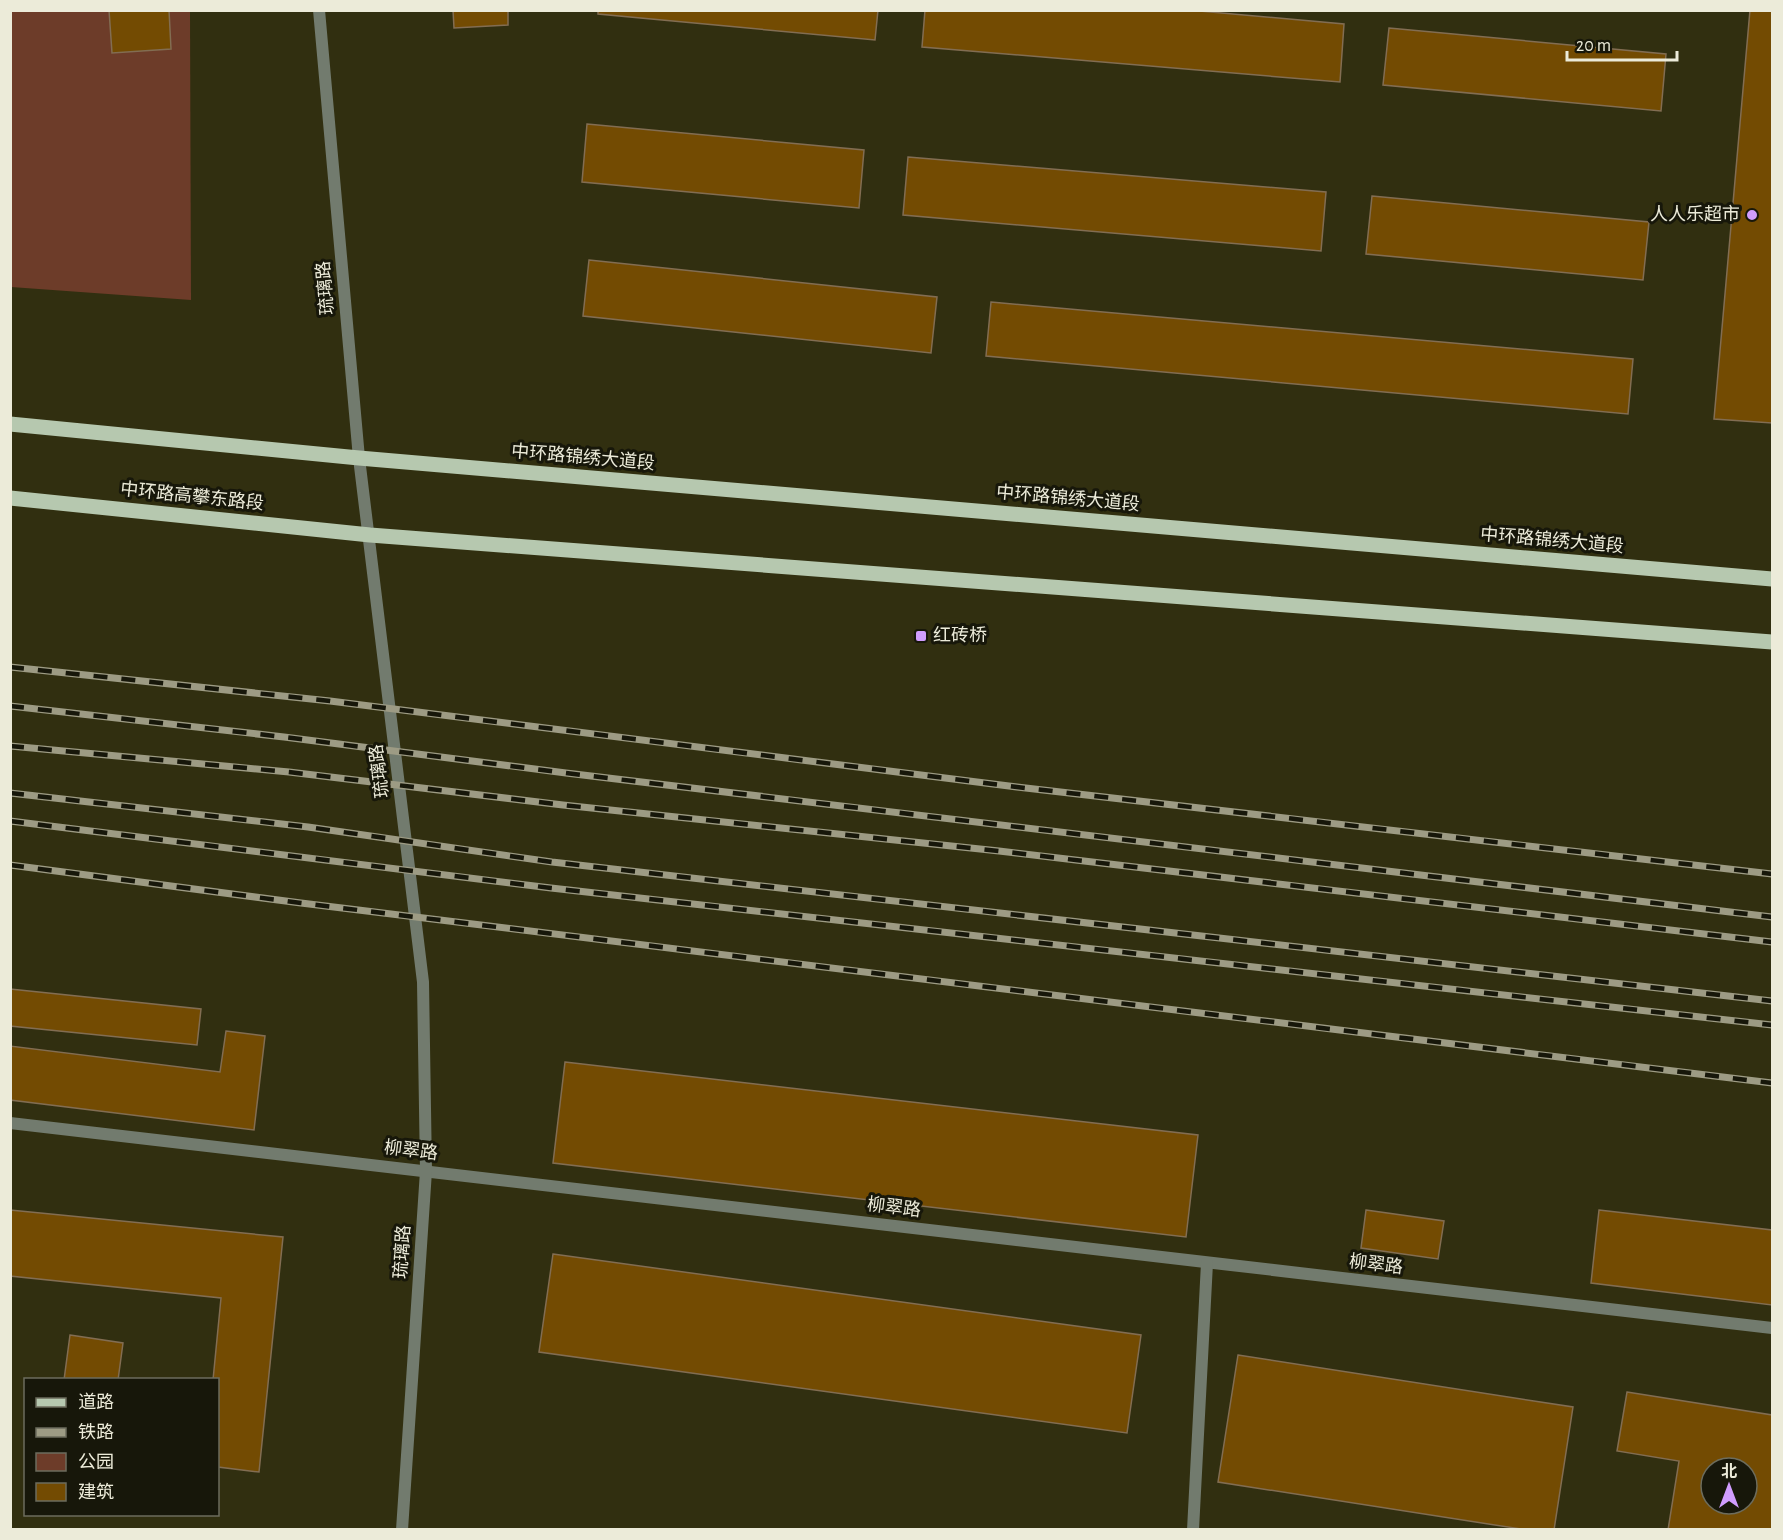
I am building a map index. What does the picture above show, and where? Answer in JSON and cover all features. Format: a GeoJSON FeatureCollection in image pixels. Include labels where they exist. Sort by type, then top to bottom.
{"type":"FeatureCollection","features":[{"type":"Feature","properties":{"kind":"main road"},"geometry":{"type":"LineString","coordinates":[[10,424],[359,458]]}},
{"type":"Feature","properties":{"kind":"main road","name":"中环路锦绣大道段"},"geometry":{"type":"LineString","coordinates":[[359,458],[1773,579]]}},
{"type":"Feature","properties":{"kind":"main road","name":"中环路高攀东路段"},"geometry":{"type":"LineString","coordinates":[[10,498],[370,535]]}},
{"type":"Feature","properties":{"kind":"main road"},"geometry":{"type":"LineString","coordinates":[[370,535],[1773,642]]}},
{"type":"Feature","properties":{"kind":"street","name":"琉璃路"},"geometry":{"type":"LineString","coordinates":[[318,10],[359,458],[423,982],[426,1171],[402,1530]]}},
{"type":"Feature","properties":{"kind":"street","name":"柳翠路"},"geometry":{"type":"LineString","coordinates":[[10,1123],[1773,1328]]}},
{"type":"Feature","properties":{"kind":"street"},"geometry":{"type":"LineString","coordinates":[[1193,1530],[1207,1263]]}},
{"type":"Feature","properties":{"kind":"green space"},"geometry":{"type":"Polygon","coordinates":[[[10,11],[190,11],[191,300],[11,287],[10,11]]]}},
{"type":"Feature","properties":{"kind":"building"},"geometry":{"type":"Polygon","coordinates":[[[109,10],[169,10],[171,49],[112,53],[109,10]]]}},
{"type":"Feature","properties":{"kind":"building"},"geometry":{"type":"Polygon","coordinates":[[[453,10],[508,10],[508,25],[454,28],[453,10]]]}},
{"type":"Feature","properties":{"kind":"building"},"geometry":{"type":"Polygon","coordinates":[[[598,10],[878,10],[875,40],[598,14],[598,10]]]}},
{"type":"Feature","properties":{"kind":"building"},"geometry":{"type":"Polygon","coordinates":[[[925,10],[1188,10],[1344,24],[1340,82],[922,47],[925,10]]]}},
{"type":"Feature","properties":{"kind":"building","name":"人人乐超市"},"geometry":{"type":"Polygon","coordinates":[[[1750,10],[1772,10],[1772,423],[1714,419],[1750,10]]]}},
{"type":"Feature","properties":{"kind":"building"},"geometry":{"type":"Polygon","coordinates":[[[1389,28],[1666,54],[1661,111],[1383,85],[1389,28]]]}},
{"type":"Feature","properties":{"kind":"building"},"geometry":{"type":"Polygon","coordinates":[[[587,124],[864,150],[859,208],[582,182],[587,124]]]}},
{"type":"Feature","properties":{"kind":"building"},"geometry":{"type":"Polygon","coordinates":[[[908,157],[1326,192],[1321,251],[903,215],[908,157]]]}},
{"type":"Feature","properties":{"kind":"building"},"geometry":{"type":"Polygon","coordinates":[[[1372,196],[1649,222],[1643,280],[1366,254],[1372,196]]]}},
{"type":"Feature","properties":{"kind":"building"},"geometry":{"type":"Polygon","coordinates":[[[589,260],[937,297],[931,353],[583,316],[589,260]]]}},
{"type":"Feature","properties":{"kind":"building"},"geometry":{"type":"Polygon","coordinates":[[[991,302],[1633,359],[1628,414],[986,356],[991,302]]]}},
{"type":"Feature","properties":{"kind":"building"},"geometry":{"type":"Polygon","coordinates":[[[10,989],[201,1009],[197,1045],[10,1026],[10,989]]]}},
{"type":"Feature","properties":{"kind":"building"},"geometry":{"type":"Polygon","coordinates":[[[226,1031],[265,1036],[254,1130],[10,1100],[10,1046],[220,1072],[226,1031]]]}},
{"type":"Feature","properties":{"kind":"building"},"geometry":{"type":"Polygon","coordinates":[[[565,1062],[1198,1135],[1186,1237],[553,1163],[565,1062]]]}},
{"type":"Feature","properties":{"kind":"building"},"geometry":{"type":"Polygon","coordinates":[[[10,1210],[283,1237],[259,1472],[219,1467],[219,1378],[213,1378],[221,1298],[10,1276],[10,1210]]]}},
{"type":"Feature","properties":{"kind":"building"},"geometry":{"type":"Polygon","coordinates":[[[1366,1210],[1444,1221],[1438,1259],[1361,1248],[1366,1210]]]}},
{"type":"Feature","properties":{"kind":"building"},"geometry":{"type":"Polygon","coordinates":[[[1599,1210],[1772,1230],[1772,1305],[1591,1283],[1599,1210]]]}},
{"type":"Feature","properties":{"kind":"building"},"geometry":{"type":"Polygon","coordinates":[[[553,1254],[1141,1335],[1127,1433],[539,1352],[553,1254]]]}},
{"type":"Feature","properties":{"kind":"building"},"geometry":{"type":"Polygon","coordinates":[[[70,1335],[123,1343],[118,1378],[64,1378],[70,1335]]]}},
{"type":"Feature","properties":{"kind":"building"},"geometry":{"type":"Polygon","coordinates":[[[1238,1355],[1573,1407],[1554,1530],[1527,1530],[1218,1482],[1238,1355]]]}},
{"type":"Feature","properties":{"kind":"building"},"geometry":{"type":"Polygon","coordinates":[[[1627,1392],[1772,1415],[1772,1530],[1668,1530],[1679,1461],[1617,1451],[1627,1392]]]}},
{"type":"Feature","properties":{"kind":"railway"},"geometry":{"type":"LineString","coordinates":[[10,667],[330,701],[1017,787],[1772,874]]}},
{"type":"Feature","properties":{"kind":"railway"},"geometry":{"type":"LineString","coordinates":[[10,706],[1772,917]]}},
{"type":"Feature","properties":{"kind":"railway"},"geometry":{"type":"LineString","coordinates":[[10,746],[289,772],[563,805],[999,851],[1772,942]]}},
{"type":"Feature","properties":{"kind":"railway"},"geometry":{"type":"LineString","coordinates":[[10,793],[308,827],[552,862],[1772,1001]]}},
{"type":"Feature","properties":{"kind":"railway"},"geometry":{"type":"LineString","coordinates":[[10,821],[551,888],[1772,1025]]}},
{"type":"Feature","properties":{"kind":"railway"},"geometry":{"type":"LineString","coordinates":[[10,865],[301,903],[1772,1083]]}},
{"type":"Feature","properties":{"kind":"place","name":"人人乐超市"},"geometry":{"type":"Point","coordinates":[1752,215]}},
{"type":"Feature","properties":{"kind":"place","name":"红砖桥"},"geometry":{"type":"Point","coordinates":[921,636]}}]}
